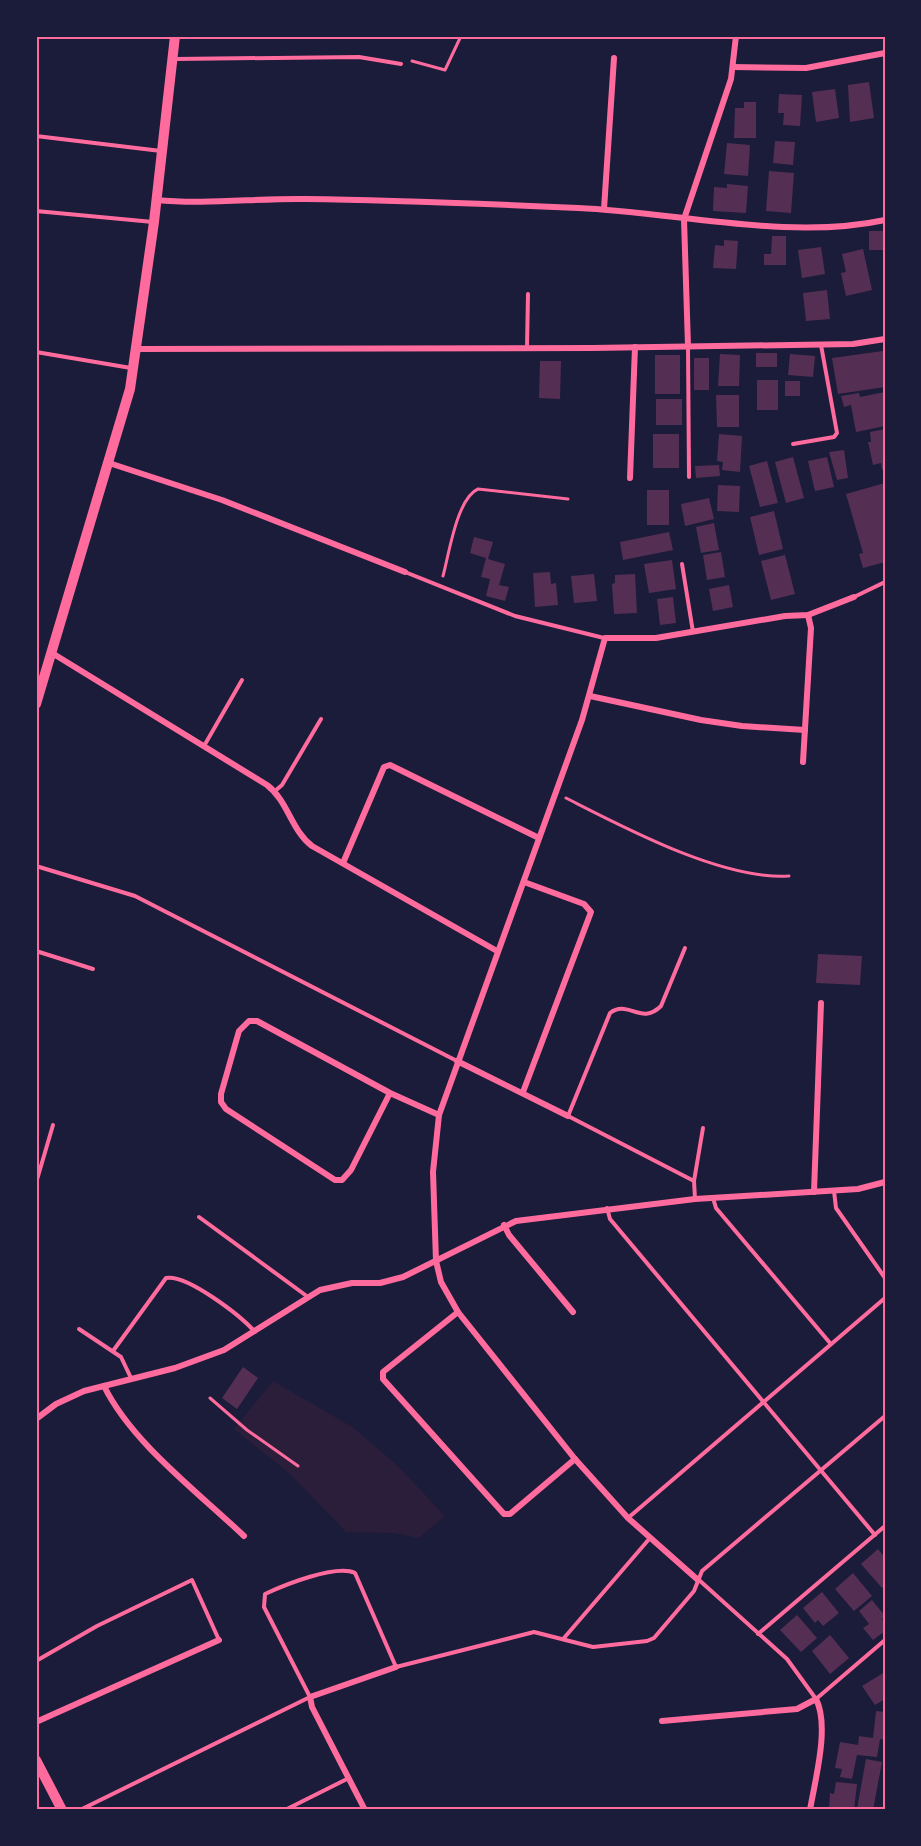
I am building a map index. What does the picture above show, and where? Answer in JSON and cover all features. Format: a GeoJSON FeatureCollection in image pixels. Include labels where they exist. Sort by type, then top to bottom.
{"type":"FeatureCollection","features":[{"type":"Feature","properties":{"kind":"street"},"geometry":{"type":"LineString","coordinates":[[36,704],[109,463],[134,369],[154,222],[175,36]]}},
{"type":"Feature","properties":{"kind":"street"},"geometry":{"type":"LineString","coordinates":[[688,346],[684,219],[733,67],[736,36]]}},
{"type":"Feature","properties":{"kind":"street"},"geometry":{"type":"LineString","coordinates":[[733,67],[806,68],[885,53]]}},
{"type":"Feature","properties":{"kind":"street"},"geometry":{"type":"LineString","coordinates":[[604,209],[614,58]]}},
{"type":"Feature","properties":{"kind":"street"},"geometry":{"type":"LineString","coordinates":[[156,200],[326,199],[638,210],[684,219],[794,226],[851,225],[885,220]]}},
{"type":"Feature","properties":{"kind":"street"},"geometry":{"type":"LineString","coordinates":[[138,349],[635,347],[821,344],[885,339]]}},
{"type":"Feature","properties":{"kind":"street"},"geometry":{"type":"LineString","coordinates":[[630,478],[635,347]]}},
{"type":"Feature","properties":{"kind":"street"},"geometry":{"type":"LineString","coordinates":[[109,463],[222,500],[405,572]]}},
{"type":"Feature","properties":{"kind":"street"},"geometry":{"type":"LineString","coordinates":[[698,1580],[628,1518],[575,1459],[458,1312],[441,1282],[436,1261],[434,1161],[440,1115],[590,696],[605,638],[638,640],[785,616],[808,615],[854,597]]}},
{"type":"Feature","properties":{"kind":"street"},"geometry":{"type":"LineString","coordinates":[[803,762],[811,628],[808,615]]}},
{"type":"Feature","properties":{"kind":"street"},"geometry":{"type":"LineString","coordinates":[[52,653],[275,791],[304,840],[497,951]]}},
{"type":"Feature","properties":{"kind":"street"},"geometry":{"type":"LineString","coordinates":[[590,696],[609,702],[701,720],[751,727],[805,730]]}},
{"type":"Feature","properties":{"kind":"street"},"geometry":{"type":"LineString","coordinates":[[343,863],[384,767],[390,765],[539,838]]}},
{"type":"Feature","properties":{"kind":"street"},"geometry":{"type":"LineString","coordinates":[[523,1092],[591,912],[584,904],[524,882]]}},
{"type":"Feature","properties":{"kind":"street"},"geometry":{"type":"LineString","coordinates":[[814,1192],[821,1003]]}},
{"type":"Feature","properties":{"kind":"street"},"geometry":{"type":"LineString","coordinates":[[390,1093],[351,1170],[342,1180],[335,1180],[226,1109],[221,1102],[221,1094],[239,1031],[249,1021],[257,1021],[390,1093],[440,1115]]}},
{"type":"Feature","properties":{"kind":"street"},"geometry":{"type":"LineString","coordinates":[[458,1061],[568,1116]]}},
{"type":"Feature","properties":{"kind":"street"},"geometry":{"type":"LineString","coordinates":[[36,1419],[67,1398],[194,1362],[224,1350],[255,1333],[308,1297],[330,1286],[388,1282],[516,1221],[607,1208],[695,1199],[834,1191],[885,1182]]}},
{"type":"Feature","properties":{"kind":"street"},"geometry":{"type":"LineString","coordinates":[[504,1225],[508,1235],[573,1312]]}},
{"type":"Feature","properties":{"kind":"street"},"geometry":{"type":"LineString","coordinates":[[458,1312],[383,1372],[383,1379],[504,1514],[510,1515],[575,1459]]}},
{"type":"Feature","properties":{"kind":"street"},"geometry":{"type":"LineString","coordinates":[[104,1386],[113,1404],[152,1449],[244,1536]]}},
{"type":"Feature","properties":{"kind":"street"},"geometry":{"type":"LineString","coordinates":[[36,1722],[219,1640]]}},
{"type":"Feature","properties":{"kind":"street"},"geometry":{"type":"LineString","coordinates":[[366,1810],[312,1707],[310,1697],[396,1667]]}},
{"type":"Feature","properties":{"kind":"street"},"geometry":{"type":"LineString","coordinates":[[662,1721],[797,1709],[816,1699],[822,1723],[810,1810]]}},
{"type":"Feature","properties":{"kind":"street"},"geometry":{"type":"LineString","coordinates":[[36,1760],[62,1810]]}},
{"type":"Feature","properties":{"kind":"lane"},"geometry":{"type":"LineString","coordinates":[[172,59],[359,57],[401,64]]}},
{"type":"Feature","properties":{"kind":"lane"},"geometry":{"type":"LineString","coordinates":[[36,136],[162,151]]}},
{"type":"Feature","properties":{"kind":"lane"},"geometry":{"type":"LineString","coordinates":[[36,211],[154,222]]}},
{"type":"Feature","properties":{"kind":"lane"},"geometry":{"type":"LineString","coordinates":[[527,347],[528,294]]}},
{"type":"Feature","properties":{"kind":"lane"},"geometry":{"type":"LineString","coordinates":[[793,444],[834,437],[837,433],[821,344]]}},
{"type":"Feature","properties":{"kind":"lane"},"geometry":{"type":"LineString","coordinates":[[688,346],[689,477]]}},
{"type":"Feature","properties":{"kind":"lane"},"geometry":{"type":"LineString","coordinates":[[36,352],[134,369]]}},
{"type":"Feature","properties":{"kind":"lane"},"geometry":{"type":"LineString","coordinates":[[682,564],[693,632]]}},
{"type":"Feature","properties":{"kind":"lane"},"geometry":{"type":"LineString","coordinates":[[405,572],[524,618],[605,638]]}},
{"type":"Feature","properties":{"kind":"lane"},"geometry":{"type":"LineString","coordinates":[[854,597],[885,582]]}},
{"type":"Feature","properties":{"kind":"lane"},"geometry":{"type":"LineString","coordinates":[[204,746],[242,680]]}},
{"type":"Feature","properties":{"kind":"lane"},"geometry":{"type":"LineString","coordinates":[[275,791],[282,785],[321,719]]}},
{"type":"Feature","properties":{"kind":"lane"},"geometry":{"type":"LineString","coordinates":[[36,866],[135,896],[458,1061]]}},
{"type":"Feature","properties":{"kind":"lane"},"geometry":{"type":"LineString","coordinates":[[685,948],[661,1006],[655,1012],[648,1015],[622,1008],[610,1012],[568,1116],[694,1181]]}},
{"type":"Feature","properties":{"kind":"lane"},"geometry":{"type":"LineString","coordinates":[[36,951],[93,969]]}},
{"type":"Feature","properties":{"kind":"lane"},"geometry":{"type":"LineString","coordinates":[[36,1183],[53,1125]]}},
{"type":"Feature","properties":{"kind":"lane"},"geometry":{"type":"LineString","coordinates":[[695,1199],[694,1181],[703,1128]]}},
{"type":"Feature","properties":{"kind":"lane"},"geometry":{"type":"LineString","coordinates":[[834,1191],[837,1208],[885,1278]]}},
{"type":"Feature","properties":{"kind":"lane"},"geometry":{"type":"LineString","coordinates":[[713,1198],[716,1208],[830,1343]]}},
{"type":"Feature","properties":{"kind":"lane"},"geometry":{"type":"LineString","coordinates":[[607,1208],[610,1219],[875,1535]]}},
{"type":"Feature","properties":{"kind":"lane"},"geometry":{"type":"LineString","coordinates":[[200,1217],[298,1287],[308,1297]]}},
{"type":"Feature","properties":{"kind":"lane"},"geometry":{"type":"LineString","coordinates":[[113,1351],[158,1288],[166,1278],[172,1277],[189,1284],[242,1318],[255,1333]]}},
{"type":"Feature","properties":{"kind":"lane"},"geometry":{"type":"LineString","coordinates":[[628,1518],[885,1298]]}},
{"type":"Feature","properties":{"kind":"lane"},"geometry":{"type":"LineString","coordinates":[[79,1329],[121,1357],[131,1378]]}},
{"type":"Feature","properties":{"kind":"lane"},"geometry":{"type":"LineString","coordinates":[[80,1810],[310,1697],[264,1607],[265,1594],[284,1586],[344,1570],[355,1573],[396,1667],[534,1632],[593,1647],[647,1641],[654,1638],[694,1591],[702,1571],[885,1416]]}},
{"type":"Feature","properties":{"kind":"lane"},"geometry":{"type":"LineString","coordinates":[[758,1634],[885,1526]]}},
{"type":"Feature","properties":{"kind":"lane"},"geometry":{"type":"LineString","coordinates":[[564,1638],[650,1538]]}},
{"type":"Feature","properties":{"kind":"lane"},"geometry":{"type":"LineString","coordinates":[[36,1661],[98,1626],[192,1580],[219,1640]]}},
{"type":"Feature","properties":{"kind":"lane"},"geometry":{"type":"LineString","coordinates":[[698,1580],[787,1659],[816,1699],[885,1640]]}},
{"type":"Feature","properties":{"kind":"lane"},"geometry":{"type":"LineString","coordinates":[[285,1810],[349,1778]]}},
{"type":"Feature","properties":{"kind":"path"},"geometry":{"type":"LineString","coordinates":[[401,64],[410,61],[445,70],[461,36]]}},
{"type":"Feature","properties":{"kind":"path"},"geometry":{"type":"LineString","coordinates":[[441,586],[463,504],[471,492],[478,489],[568,499]]}},
{"type":"Feature","properties":{"kind":"path"},"geometry":{"type":"LineString","coordinates":[[556,793],[644,838],[723,866],[756,875],[789,876]]}},
{"type":"Feature","properties":{"kind":"path"},"geometry":{"type":"LineString","coordinates":[[210,1398],[247,1430],[298,1466]]}},
{"type":"Feature","properties":{"kind":"shaded area"},"geometry":{"type":"Polygon","coordinates":[[[273,1381],[354,1428],[398,1466],[445,1516],[419,1538],[393,1533],[346,1532],[290,1474],[234,1429],[273,1381]]]}},
{"type":"Feature","properties":{"kind":"building"},"geometry":{"type":"Polygon","coordinates":[[[869,82],[874,118],[850,122],[848,85],[869,82]]]}},
{"type":"Feature","properties":{"kind":"building"},"geometry":{"type":"Polygon","coordinates":[[[835,89],[839,118],[816,122],[812,92],[835,89]]]}},
{"type":"Feature","properties":{"kind":"building"},"geometry":{"type":"Polygon","coordinates":[[[779,94],[802,95],[800,126],[783,125],[784,113],[778,113],[779,94]]]}},
{"type":"Feature","properties":{"kind":"building"},"geometry":{"type":"Polygon","coordinates":[[[744,102],[756,102],[756,138],[734,138],[735,108],[744,108],[744,102]]]}},
{"type":"Feature","properties":{"kind":"building"},"geometry":{"type":"Polygon","coordinates":[[[775,141],[795,142],[793,165],[773,163],[775,141]]]}},
{"type":"Feature","properties":{"kind":"building"},"geometry":{"type":"Polygon","coordinates":[[[727,143],[750,145],[748,176],[724,174],[727,143]]]}},
{"type":"Feature","properties":{"kind":"building"},"geometry":{"type":"Polygon","coordinates":[[[769,171],[794,173],[791,213],[766,211],[769,171]]]}},
{"type":"Feature","properties":{"kind":"building"},"geometry":{"type":"Polygon","coordinates":[[[727,184],[748,186],[746,213],[713,211],[714,187],[727,188],[727,184]]]}},
{"type":"Feature","properties":{"kind":"building"},"geometry":{"type":"Polygon","coordinates":[[[869,231],[885,231],[885,250],[869,250],[869,231]]]}},
{"type":"Feature","properties":{"kind":"building"},"geometry":{"type":"Polygon","coordinates":[[[772,236],[786,236],[786,265],[764,265],[764,254],[771,254],[772,236]]]}},
{"type":"Feature","properties":{"kind":"building"},"geometry":{"type":"Polygon","coordinates":[[[724,240],[738,241],[736,269],[713,268],[715,245],[724,246],[724,240]]]}},
{"type":"Feature","properties":{"kind":"building"},"geometry":{"type":"Polygon","coordinates":[[[821,247],[825,274],[802,278],[798,250],[821,247]]]}},
{"type":"Feature","properties":{"kind":"building"},"geometry":{"type":"Polygon","coordinates":[[[863,249],[872,290],[846,296],[841,273],[846,272],[842,254],[863,249]]]}},
{"type":"Feature","properties":{"kind":"building"},"geometry":{"type":"Polygon","coordinates":[[[827,290],[830,319],[806,321],[803,293],[827,290]]]}},
{"type":"Feature","properties":{"kind":"building"},"geometry":{"type":"Polygon","coordinates":[[[883,351],[885,387],[838,394],[832,358],[883,351]]]}},
{"type":"Feature","properties":{"kind":"building"},"geometry":{"type":"Polygon","coordinates":[[[756,353],[777,353],[777,367],[756,367],[756,353]]]}},
{"type":"Feature","properties":{"kind":"building"},"geometry":{"type":"Polygon","coordinates":[[[720,354],[740,355],[739,386],[718,386],[720,354]]]}},
{"type":"Feature","properties":{"kind":"building"},"geometry":{"type":"Polygon","coordinates":[[[790,354],[815,356],[813,377],[788,375],[790,354]]]}},
{"type":"Feature","properties":{"kind":"building"},"geometry":{"type":"Polygon","coordinates":[[[655,355],[680,355],[680,394],[655,394],[655,355]]]}},
{"type":"Feature","properties":{"kind":"building"},"geometry":{"type":"Polygon","coordinates":[[[694,358],[709,358],[709,390],[694,390],[694,358]]]}},
{"type":"Feature","properties":{"kind":"building"},"geometry":{"type":"Polygon","coordinates":[[[540,361],[561,361],[560,399],[539,398],[540,361]]]}},
{"type":"Feature","properties":{"kind":"building"},"geometry":{"type":"Polygon","coordinates":[[[757,380],[778,380],[778,410],[757,410],[757,380]]]}},
{"type":"Feature","properties":{"kind":"building"},"geometry":{"type":"Polygon","coordinates":[[[785,381],[800,381],[800,396],[785,396],[785,381]]]}},
{"type":"Feature","properties":{"kind":"building"},"geometry":{"type":"Polygon","coordinates":[[[885,392],[885,426],[856,432],[851,405],[844,407],[841,396],[859,393],[860,397],[885,392]]]}},
{"type":"Feature","properties":{"kind":"building"},"geometry":{"type":"Polygon","coordinates":[[[716,395],[739,395],[739,427],[717,427],[716,395]]]}},
{"type":"Feature","properties":{"kind":"building"},"geometry":{"type":"Polygon","coordinates":[[[656,399],[682,399],[682,425],[656,425],[656,399]]]}},
{"type":"Feature","properties":{"kind":"building"},"geometry":{"type":"Polygon","coordinates":[[[885,429],[885,469],[882,470],[881,463],[873,465],[868,442],[871,442],[870,432],[885,429]]]}},
{"type":"Feature","properties":{"kind":"building"},"geometry":{"type":"Polygon","coordinates":[[[653,434],[679,434],[679,468],[653,468],[653,434]]]}},
{"type":"Feature","properties":{"kind":"building"},"geometry":{"type":"Polygon","coordinates":[[[719,434],[742,436],[740,472],[722,470],[723,462],[717,461],[719,434]]]}},
{"type":"Feature","properties":{"kind":"building"},"geometry":{"type":"Polygon","coordinates":[[[844,450],[848,478],[837,480],[829,452],[844,450]]]}},
{"type":"Feature","properties":{"kind":"building"},"geometry":{"type":"Polygon","coordinates":[[[793,457],[804,498],[786,503],[775,462],[793,457]]]}},
{"type":"Feature","properties":{"kind":"building"},"geometry":{"type":"Polygon","coordinates":[[[827,457],[834,487],[815,491],[808,461],[827,457]]]}},
{"type":"Feature","properties":{"kind":"building"},"geometry":{"type":"Polygon","coordinates":[[[767,461],[778,503],[760,507],[749,466],[767,461]]]}},
{"type":"Feature","properties":{"kind":"building"},"geometry":{"type":"Polygon","coordinates":[[[719,465],[720,476],[696,478],[695,466],[719,465]]]}},
{"type":"Feature","properties":{"kind":"building"},"geometry":{"type":"Polygon","coordinates":[[[885,483],[885,562],[863,568],[859,554],[863,553],[846,494],[885,483]]]}},
{"type":"Feature","properties":{"kind":"building"},"geometry":{"type":"Polygon","coordinates":[[[718,485],[740,486],[739,512],[717,511],[718,485]]]}},
{"type":"Feature","properties":{"kind":"building"},"geometry":{"type":"Polygon","coordinates":[[[647,490],[669,490],[669,525],[647,525],[647,490]]]}},
{"type":"Feature","properties":{"kind":"building"},"geometry":{"type":"Polygon","coordinates":[[[709,498],[714,519],[685,526],[681,504],[709,498]]]}},
{"type":"Feature","properties":{"kind":"building"},"geometry":{"type":"Polygon","coordinates":[[[774,511],[783,549],[759,555],[750,517],[774,511]]]}},
{"type":"Feature","properties":{"kind":"building"},"geometry":{"type":"Polygon","coordinates":[[[714,523],[719,550],[701,553],[696,527],[714,523]]]}},
{"type":"Feature","properties":{"kind":"building"},"geometry":{"type":"Polygon","coordinates":[[[669,532],[673,550],[623,560],[620,542],[669,532]]]}},
{"type":"Feature","properties":{"kind":"building"},"geometry":{"type":"Polygon","coordinates":[[[474,537],[493,542],[488,559],[505,564],[499,585],[509,587],[505,601],[486,596],[490,579],[481,577],[486,558],[470,553],[474,537]]]}},
{"type":"Feature","properties":{"kind":"building"},"geometry":{"type":"Polygon","coordinates":[[[721,552],[725,577],[707,580],[703,555],[721,552]]]}},
{"type":"Feature","properties":{"kind":"building"},"geometry":{"type":"Polygon","coordinates":[[[785,555],[795,594],[771,600],[761,561],[785,555]]]}},
{"type":"Feature","properties":{"kind":"building"},"geometry":{"type":"Polygon","coordinates":[[[672,560],[676,589],[649,593],[644,564],[672,560]]]}},
{"type":"Feature","properties":{"kind":"building"},"geometry":{"type":"Polygon","coordinates":[[[550,572],[551,584],[556,583],[558,605],[535,607],[533,573],[550,572]]]}},
{"type":"Feature","properties":{"kind":"building"},"geometry":{"type":"Polygon","coordinates":[[[594,574],[597,601],[574,603],[571,576],[594,574]]]}},
{"type":"Feature","properties":{"kind":"building"},"geometry":{"type":"Polygon","coordinates":[[[635,574],[637,613],[614,614],[612,584],[615,583],[615,575],[635,574]]]}},
{"type":"Feature","properties":{"kind":"building"},"geometry":{"type":"Polygon","coordinates":[[[729,585],[733,607],[713,611],[709,589],[729,585]]]}},
{"type":"Feature","properties":{"kind":"building"},"geometry":{"type":"Polygon","coordinates":[[[673,597],[676,623],[660,625],[657,599],[673,597]]]}},
{"type":"Feature","properties":{"kind":"building"},"geometry":{"type":"Polygon","coordinates":[[[818,954],[862,956],[860,985],[816,983],[818,954]]]}},
{"type":"Feature","properties":{"kind":"building"},"geometry":{"type":"Polygon","coordinates":[[[243,1367],[258,1378],[237,1409],[222,1398],[243,1367]]]}},
{"type":"Feature","properties":{"kind":"building"},"geometry":{"type":"Polygon","coordinates":[[[878,1549],[885,1558],[885,1585],[882,1588],[861,1564],[878,1549]]]}},
{"type":"Feature","properties":{"kind":"building"},"geometry":{"type":"Polygon","coordinates":[[[853,1573],[872,1596],[854,1611],[835,1589],[853,1573]]]}},
{"type":"Feature","properties":{"kind":"building"},"geometry":{"type":"Polygon","coordinates":[[[822,1592],[839,1613],[823,1626],[818,1620],[815,1623],[803,1608],[822,1592]]]}},
{"type":"Feature","properties":{"kind":"building"},"geometry":{"type":"Polygon","coordinates":[[[872,1600],[885,1616],[882,1619],[885,1623],[885,1631],[873,1640],[863,1628],[869,1624],[859,1611],[872,1600]]]}},
{"type":"Feature","properties":{"kind":"building"},"geometry":{"type":"Polygon","coordinates":[[[797,1615],[817,1638],[801,1652],[780,1630],[797,1615]]]}},
{"type":"Feature","properties":{"kind":"building"},"geometry":{"type":"Polygon","coordinates":[[[830,1635],[849,1658],[830,1674],[812,1651],[830,1635]]]}},
{"type":"Feature","properties":{"kind":"building"},"geometry":{"type":"Polygon","coordinates":[[[885,1672],[885,1699],[875,1705],[862,1686],[885,1672]]]}},
{"type":"Feature","properties":{"kind":"building"},"geometry":{"type":"Polygon","coordinates":[[[876,1711],[885,1712],[885,1740],[880,1739],[877,1757],[857,1755],[852,1779],[840,1777],[842,1769],[835,1768],[840,1742],[858,1745],[859,1736],[873,1738],[876,1711]]]}},
{"type":"Feature","properties":{"kind":"building"},"geometry":{"type":"Polygon","coordinates":[[[866,1759],[882,1762],[873,1810],[857,1809],[866,1759]]]}},
{"type":"Feature","properties":{"kind":"building"},"geometry":{"type":"Polygon","coordinates":[[[836,1782],[857,1784],[854,1810],[829,1810],[830,1793],[834,1794],[836,1782]]]}}]}
